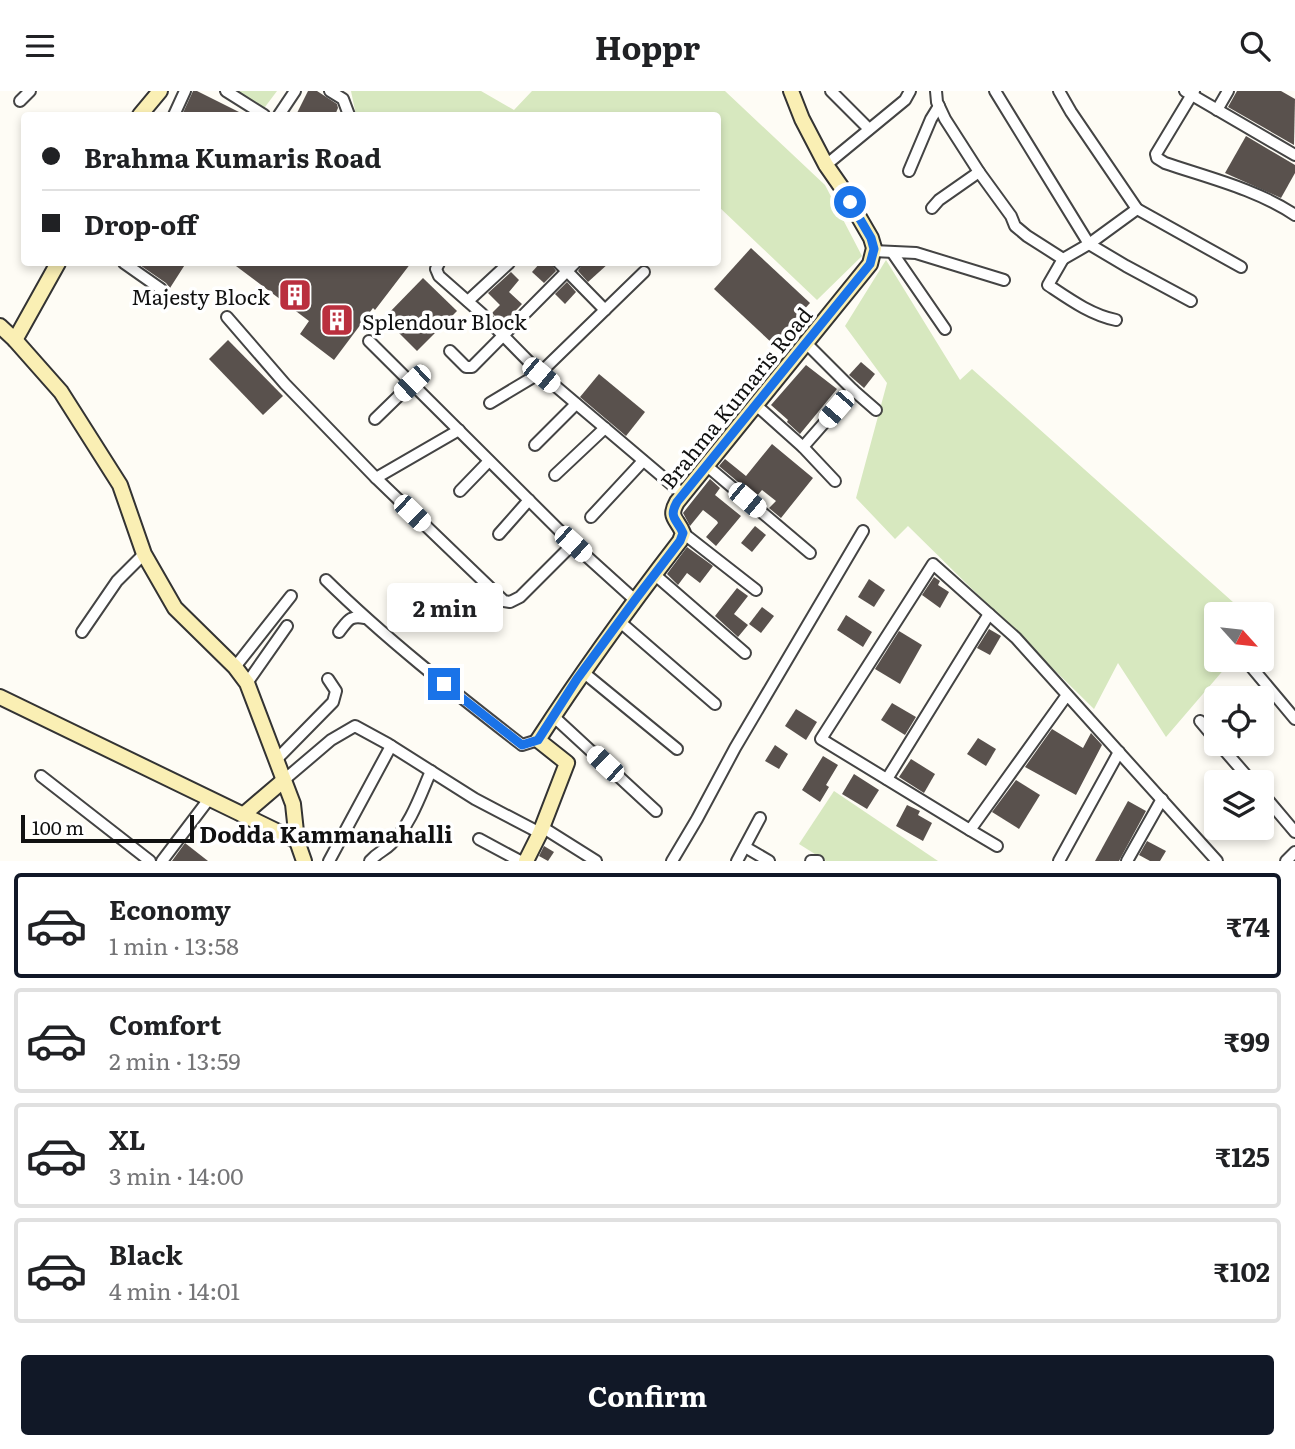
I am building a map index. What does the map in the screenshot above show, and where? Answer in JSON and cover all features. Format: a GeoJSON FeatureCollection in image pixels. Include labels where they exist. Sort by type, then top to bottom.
{"type":"FeatureCollection","features":[{"type":"Feature","properties":{"kind":"street"},"geometry":{"type":"LineString","coordinates":[[20,101],[30,91]]}},
{"type":"Feature","properties":{"kind":"street"},"geometry":{"type":"LineString","coordinates":[[175,112],[185,91]]}},
{"type":"Feature","properties":{"kind":"street"},"geometry":{"type":"LineString","coordinates":[[226,91],[259,112]]}},
{"type":"Feature","properties":{"kind":"street"},"geometry":{"type":"LineString","coordinates":[[281,112],[295,91]]}},
{"type":"Feature","properties":{"kind":"street"},"geometry":{"type":"LineString","coordinates":[[330,91],[343,99],[348,112]]}},
{"type":"Feature","properties":{"kind":"street"},"geometry":{"type":"LineString","coordinates":[[791,91],[826,165],[871,238],[873,251],[916,253],[1004,280]]}},
{"type":"Feature","properties":{"kind":"street"},"geometry":{"type":"LineString","coordinates":[[831,91],[869,129]]}},
{"type":"Feature","properties":{"kind":"street"},"geometry":{"type":"LineString","coordinates":[[826,165],[905,100],[910,91]]}},
{"type":"Feature","properties":{"kind":"street"},"geometry":{"type":"LineString","coordinates":[[936,91],[939,106],[1015,226],[1063,259]]}},
{"type":"Feature","properties":{"kind":"street"},"geometry":{"type":"LineString","coordinates":[[995,91],[1090,244],[1191,301]]}},
{"type":"Feature","properties":{"kind":"street"},"geometry":{"type":"LineString","coordinates":[[1059,91],[1137,209],[1241,267]]}},
{"type":"Feature","properties":{"kind":"street"},"geometry":{"type":"LineString","coordinates":[[1217,110],[1228,91]]}},
{"type":"Feature","properties":{"kind":"street"},"geometry":{"type":"LineString","coordinates":[[1295,155],[1191,92],[1156,154],[1162,162],[1242,188],[1295,215]]}},
{"type":"Feature","properties":{"kind":"street"},"geometry":{"type":"LineString","coordinates":[[142,112],[153,94]]}},
{"type":"Feature","properties":{"kind":"street"},"geometry":{"type":"LineString","coordinates":[[909,171],[939,106]]}},
{"type":"Feature","properties":{"kind":"street"},"geometry":{"type":"LineString","coordinates":[[932,208],[939,199],[978,171]]}},
{"type":"Feature","properties":{"kind":"street"},"geometry":{"type":"LineString","coordinates":[[1116,320],[1101,317],[1048,285],[1063,259],[1090,244],[1137,209]]}},
{"type":"Feature","properties":{"kind":"street","name":"Brahma Kumaris Road"},"geometry":{"type":"LineString","coordinates":[[683,533],[673,517],[673,510],[870,264],[873,251]]}},
{"type":"Feature","properties":{"kind":"street"},"geometry":{"type":"LineString","coordinates":[[892,252],[945,329]]}},
{"type":"Feature","properties":{"kind":"street"},"geometry":{"type":"LineString","coordinates":[[15,340],[56,266]]}},
{"type":"Feature","properties":{"kind":"street"},"geometry":{"type":"LineString","coordinates":[[128,266],[161,289]]}},
{"type":"Feature","properties":{"kind":"street"},"geometry":{"type":"LineString","coordinates":[[436,266],[436,272],[540,373],[684,495]]}},
{"type":"Feature","properties":{"kind":"street"},"geometry":{"type":"LineString","coordinates":[[468,301],[506,266]]}},
{"type":"Feature","properties":{"kind":"street"},"geometry":{"type":"LineString","coordinates":[[450,351],[466,367],[472,367],[566,266]]}},
{"type":"Feature","properties":{"kind":"street"},"geometry":{"type":"LineString","coordinates":[[568,266],[605,310]]}},
{"type":"Feature","properties":{"kind":"street"},"geometry":{"type":"LineString","coordinates":[[490,404],[540,373],[645,272]]}},
{"type":"Feature","properties":{"kind":"street"},"geometry":{"type":"LineString","coordinates":[[227,317],[285,384],[376,478],[504,601],[510,602],[520,597],[573,544]]}},
{"type":"Feature","properties":{"kind":"street"},"geometry":{"type":"LineString","coordinates":[[0,326],[61,392],[120,485],[144,554],[175,608],[235,667],[247,683],[293,804],[297,841],[304,861]]}},
{"type":"Feature","properties":{"kind":"street"},"geometry":{"type":"LineString","coordinates":[[369,341],[573,544],[635,600]]}},
{"type":"Feature","properties":{"kind":"street"},"geometry":{"type":"LineString","coordinates":[[806,343],[876,410]]}},
{"type":"Feature","properties":{"kind":"street"},"geometry":{"type":"LineString","coordinates":[[375,419],[412,383]]}},
{"type":"Feature","properties":{"kind":"street"},"geometry":{"type":"LineString","coordinates":[[803,447],[853,390]]}},
{"type":"Feature","properties":{"kind":"street"},"geometry":{"type":"LineString","coordinates":[[535,445],[576,404]]}},
{"type":"Feature","properties":{"kind":"street"},"geometry":{"type":"LineString","coordinates":[[756,405],[803,447],[835,481]]}},
{"type":"Feature","properties":{"kind":"street"},"geometry":{"type":"LineString","coordinates":[[555,475],[605,428]]}},
{"type":"Feature","properties":{"kind":"street"},"geometry":{"type":"LineString","coordinates":[[376,478],[459,430]]}},
{"type":"Feature","properties":{"kind":"street"},"geometry":{"type":"LineString","coordinates":[[460,491],[489,460]]}},
{"type":"Feature","properties":{"kind":"street"},"geometry":{"type":"LineString","coordinates":[[591,517],[643,461]]}},
{"type":"Feature","properties":{"kind":"street"},"geometry":{"type":"LineString","coordinates":[[707,466],[810,553]]}},
{"type":"Feature","properties":{"kind":"street"},"geometry":{"type":"LineString","coordinates":[[499,534],[529,500]]}},
{"type":"Feature","properties":{"kind":"street"},"geometry":{"type":"LineString","coordinates":[[672,861],[863,531]]}},
{"type":"Feature","properties":{"kind":"street"},"geometry":{"type":"LineString","coordinates":[[326,580],[365,618],[522,745],[538,740],[583,672],[680,541],[683,533],[756,590]]}},
{"type":"Feature","properties":{"kind":"street"},"geometry":{"type":"LineString","coordinates":[[82,632],[117,581],[144,554]]}},
{"type":"Feature","properties":{"kind":"street"},"geometry":{"type":"LineString","coordinates":[[997,846],[821,739],[933,563],[1016,638],[1217,861]]}},
{"type":"Feature","properties":{"kind":"street"},"geometry":{"type":"LineString","coordinates":[[654,574],[745,653]]}},
{"type":"Feature","properties":{"kind":"street"},"geometry":{"type":"LineString","coordinates":[[235,667],[290,596]]}},
{"type":"Feature","properties":{"kind":"street"},"geometry":{"type":"LineString","coordinates":[[887,779],[989,614]]}},
{"type":"Feature","properties":{"kind":"street"},"geometry":{"type":"LineString","coordinates":[[339,632],[355,616],[365,618]]}},
{"type":"Feature","properties":{"kind":"street"},"geometry":{"type":"LineString","coordinates":[[619,621],[715,704]]}},
{"type":"Feature","properties":{"kind":"street"},"geometry":{"type":"LineString","coordinates":[[247,683],[287,626]]}},
{"type":"Feature","properties":{"kind":"street"},"geometry":{"type":"LineString","coordinates":[[583,672],[677,749]]}},
{"type":"Feature","properties":{"kind":"street"},"geometry":{"type":"LineString","coordinates":[[1256,672],[1295,719]]}},
{"type":"Feature","properties":{"kind":"street"},"geometry":{"type":"LineString","coordinates":[[276,760],[333,702],[336,691],[328,679]]}},
{"type":"Feature","properties":{"kind":"street"},"geometry":{"type":"LineString","coordinates":[[970,830],[1068,695]]}},
{"type":"Feature","properties":{"kind":"street"},"geometry":{"type":"LineString","coordinates":[[0,697],[297,841]]}},
{"type":"Feature","properties":{"kind":"street"},"geometry":{"type":"LineString","coordinates":[[553,716],[656,811]]}},
{"type":"Feature","properties":{"kind":"street"},"geometry":{"type":"LineString","coordinates":[[1200,721],[1204,726]]}},
{"type":"Feature","properties":{"kind":"street"},"geometry":{"type":"LineString","coordinates":[[243,815],[331,740],[355,726],[475,799],[541,830],[596,861]]}},
{"type":"Feature","properties":{"kind":"street"},"geometry":{"type":"LineString","coordinates":[[526,861],[568,763],[538,740]]}},
{"type":"Feature","properties":{"kind":"street"},"geometry":{"type":"LineString","coordinates":[[329,861],[391,746]]}},
{"type":"Feature","properties":{"kind":"street"},"geometry":{"type":"LineString","coordinates":[[1059,861],[1119,752]]}},
{"type":"Feature","properties":{"kind":"street"},"geometry":{"type":"LineString","coordinates":[[1230,756],[1242,770]]}},
{"type":"Feature","properties":{"kind":"street"},"geometry":{"type":"LineString","coordinates":[[370,861],[389,846],[403,829],[431,771]]}},
{"type":"Feature","properties":{"kind":"street"},"geometry":{"type":"LineString","coordinates":[[41,776],[150,861]]}},
{"type":"Feature","properties":{"kind":"street"},"geometry":{"type":"LineString","coordinates":[[162,861],[209,799]]}},
{"type":"Feature","properties":{"kind":"street"},"geometry":{"type":"LineString","coordinates":[[1128,861],[1162,799]]}},
{"type":"Feature","properties":{"kind":"street"},"geometry":{"type":"LineString","coordinates":[[1274,807],[1295,832]]}},
{"type":"Feature","properties":{"kind":"street"},"geometry":{"type":"LineString","coordinates":[[737,861],[760,818]]}},
{"type":"Feature","properties":{"kind":"street"},"geometry":{"type":"LineString","coordinates":[[480,839],[520,861]]}},
{"type":"Feature","properties":{"kind":"street"},"geometry":{"type":"LineString","coordinates":[[745,847],[769,861]]}},
{"type":"Feature","properties":{"kind":"street"},"geometry":{"type":"LineString","coordinates":[[1286,861],[1295,852]]}},
{"type":"Feature","properties":{"kind":"street"},"geometry":{"type":"LineString","coordinates":[[811,861],[818,861]]}},
{"type":"Feature","properties":{"kind":"green space"},"geometry":{"type":"Polygon","coordinates":[[[236,91],[277,91],[262,111],[236,91]]]}},
{"type":"Feature","properties":{"kind":"green space"},"geometry":{"type":"Polygon","coordinates":[[[351,91],[481,91],[514,110],[532,91],[725,91],[825,185],[862,256],[817,300],[721,209],[721,112],[355,112],[351,91]]]}},
{"type":"Feature","properties":{"kind":"green space"},"geometry":{"type":"Polygon","coordinates":[[[886,260],[960,380],[972,369],[1233,602],[1204,602],[1204,672],[1222,672],[1210,686],[1204,686],[1204,693],[1166,737],[1118,663],[1094,709],[908,526],[895,539],[856,498],[887,383],[845,326],[886,260]]]}},
{"type":"Feature","properties":{"kind":"green space"},"geometry":{"type":"Polygon","coordinates":[[[834,791],[938,861],[826,861],[799,844],[834,791]]]}},
{"type":"Feature","properties":{"kind":"building"},"geometry":{"type":"Polygon","coordinates":[[[193,91],[197,91],[239,112],[183,112],[193,91]]]}},
{"type":"Feature","properties":{"kind":"building"},"geometry":{"type":"Polygon","coordinates":[[[308,91],[317,91],[337,104],[338,108],[336,112],[298,112],[308,91]]]}},
{"type":"Feature","properties":{"kind":"building"},"geometry":{"type":"Polygon","coordinates":[[[1237,91],[1281,91],[1295,99],[1294,145],[1228,107],[1237,91]]]}},
{"type":"Feature","properties":{"kind":"building"},"geometry":{"type":"Polygon","coordinates":[[[1246,136],[1295,165],[1295,173],[1281,198],[1225,173],[1246,136]]]}},
{"type":"Feature","properties":{"kind":"building"},"geometry":{"type":"Polygon","coordinates":[[[751,248],[810,303],[773,344],[714,289],[751,248]]]}},
{"type":"Feature","properties":{"kind":"building"},"geometry":{"type":"Polygon","coordinates":[[[141,266],[184,266],[170,288],[141,266]]]}},
{"type":"Feature","properties":{"kind":"building"},"geometry":{"type":"Polygon","coordinates":[[[236,266],[409,266],[334,360],[300,334],[309,321],[236,266]]]}},
{"type":"Feature","properties":{"kind":"building"},"geometry":{"type":"Polygon","coordinates":[[[537,266],[553,266],[556,271],[544,283],[532,272],[537,266]]]}},
{"type":"Feature","properties":{"kind":"building"},"geometry":{"type":"Polygon","coordinates":[[[581,266],[606,266],[588,282],[578,271],[581,266]]]}},
{"type":"Feature","properties":{"kind":"building"},"geometry":{"type":"Polygon","coordinates":[[[511,272],[519,280],[509,292],[522,304],[503,324],[492,313],[500,305],[488,293],[511,272]]]}},
{"type":"Feature","properties":{"kind":"building"},"geometry":{"type":"Polygon","coordinates":[[[423,278],[457,311],[417,351],[384,318],[423,278]]]}},
{"type":"Feature","properties":{"kind":"building"},"geometry":{"type":"Polygon","coordinates":[[[567,282],[576,292],[565,304],[555,294],[567,282]]]}},
{"type":"Feature","properties":{"kind":"building"},"geometry":{"type":"Polygon","coordinates":[[[228,340],[283,396],[263,415],[209,359],[228,340]]]}},
{"type":"Feature","properties":{"kind":"building"},"geometry":{"type":"Polygon","coordinates":[[[861,362],[875,374],[864,388],[849,375],[861,362]]]}},
{"type":"Feature","properties":{"kind":"building"},"geometry":{"type":"Polygon","coordinates":[[[806,365],[837,389],[800,434],[771,405],[806,365]]]}},
{"type":"Feature","properties":{"kind":"building"},"geometry":{"type":"Polygon","coordinates":[[[599,374],[645,412],[626,436],[580,397],[599,374]]]}},
{"type":"Feature","properties":{"kind":"building"},"geometry":{"type":"Polygon","coordinates":[[[772,444],[813,478],[781,518],[769,508],[776,501],[762,490],[756,497],[719,466],[725,459],[746,476],[772,444]]]}},
{"type":"Feature","properties":{"kind":"building"},"geometry":{"type":"Polygon","coordinates":[[[710,479],[720,488],[715,495],[741,516],[716,546],[706,537],[717,521],[703,510],[690,526],[683,513],[710,479]]]}},
{"type":"Feature","properties":{"kind":"building"},"geometry":{"type":"Polygon","coordinates":[[[755,526],[766,535],[752,552],[741,543],[755,526]]]}},
{"type":"Feature","properties":{"kind":"building"},"geometry":{"type":"Polygon","coordinates":[[[687,547],[713,566],[700,583],[687,573],[678,585],[667,574],[687,547]]]}},
{"type":"Feature","properties":{"kind":"building"},"geometry":{"type":"Polygon","coordinates":[[[934,577],[940,581],[938,585],[949,592],[940,608],[922,595],[934,577]]]}},
{"type":"Feature","properties":{"kind":"building"},"geometry":{"type":"Polygon","coordinates":[[[869,579],[885,590],[874,607],[858,597],[869,579]]]}},
{"type":"Feature","properties":{"kind":"building"},"geometry":{"type":"Polygon","coordinates":[[[737,588],[748,596],[734,614],[748,625],[738,637],[715,616],[737,588]]]}},
{"type":"Feature","properties":{"kind":"building"},"geometry":{"type":"Polygon","coordinates":[[[762,607],[774,616],[761,633],[749,624],[762,607]]]}},
{"type":"Feature","properties":{"kind":"building"},"geometry":{"type":"Polygon","coordinates":[[[846,615],[872,632],[863,647],[837,630],[846,615]]]}},
{"type":"Feature","properties":{"kind":"building"},"geometry":{"type":"Polygon","coordinates":[[[989,629],[1001,636],[990,655],[977,648],[989,629]]]}},
{"type":"Feature","properties":{"kind":"building"},"geometry":{"type":"Polygon","coordinates":[[[899,631],[922,645],[900,684],[875,669],[899,631]]]}},
{"type":"Feature","properties":{"kind":"building"},"geometry":{"type":"Polygon","coordinates":[[[892,703],[916,717],[905,735],[881,720],[892,703]]]}},
{"type":"Feature","properties":{"kind":"building"},"geometry":{"type":"Polygon","coordinates":[[[796,709],[817,722],[806,740],[785,726],[796,709]]]}},
{"type":"Feature","properties":{"kind":"building"},"geometry":{"type":"Polygon","coordinates":[[[1052,729],[1083,748],[1091,733],[1102,745],[1076,795],[1025,767],[1052,729]]]}},
{"type":"Feature","properties":{"kind":"building"},"geometry":{"type":"Polygon","coordinates":[[[978,738],[996,749],[986,766],[967,754],[978,738]]]}},
{"type":"Feature","properties":{"kind":"building"},"geometry":{"type":"Polygon","coordinates":[[[775,745],[788,754],[779,769],[765,761],[775,745]]]}},
{"type":"Feature","properties":{"kind":"building"},"geometry":{"type":"Polygon","coordinates":[[[823,756],[838,765],[820,802],[802,790],[823,756]]]}},
{"type":"Feature","properties":{"kind":"building"},"geometry":{"type":"Polygon","coordinates":[[[911,759],[935,774],[924,793],[899,777],[911,759]]]}},
{"type":"Feature","properties":{"kind":"building"},"geometry":{"type":"Polygon","coordinates":[[[854,774],[879,790],[867,809],[842,794],[854,774]]]}},
{"type":"Feature","properties":{"kind":"building"},"geometry":{"type":"Polygon","coordinates":[[[1016,780],[1040,795],[1019,829],[992,812],[1016,780]]]}},
{"type":"Feature","properties":{"kind":"building"},"geometry":{"type":"Polygon","coordinates":[[[1128,801],[1146,811],[1119,861],[1095,861],[1128,801]]]}},
{"type":"Feature","properties":{"kind":"building"},"geometry":{"type":"Polygon","coordinates":[[[907,805],[920,811],[918,815],[932,823],[923,841],[896,826],[907,805]]]}},
{"type":"Feature","properties":{"kind":"building"},"geometry":{"type":"Polygon","coordinates":[[[1147,841],[1166,851],[1160,861],[1150,861],[1139,855],[1147,841]]]}},
{"type":"Feature","properties":{"kind":"building"},"geometry":{"type":"Polygon","coordinates":[[[185,843],[208,861],[172,861],[185,843]]]}},
{"type":"Feature","properties":{"kind":"building"},"geometry":{"type":"Polygon","coordinates":[[[544,846],[554,852],[548,861],[539,856],[544,846]]]}},
{"type":"Feature","properties":{"kind":"place","name":"Majesty Block"},"geometry":{"type":"Point","coordinates":[295,295]}},
{"type":"Feature","properties":{"kind":"place","name":"Splendour Block"},"geometry":{"type":"Point","coordinates":[337,320]}},
{"type":"Feature","properties":{"kind":"district","name":"Dodda Kammanahalli"},"geometry":{"type":"Point","coordinates":[326,833]}},
{"type":"Feature","properties":{"kind":"route"},"geometry":{"type":"LineString","coordinates":[[444,684],[522,745],[538,740],[577,679],[680,541],[683,533],[673,517],[677,502],[870,264],[874,249],[871,238],[850,202]]}}]}
